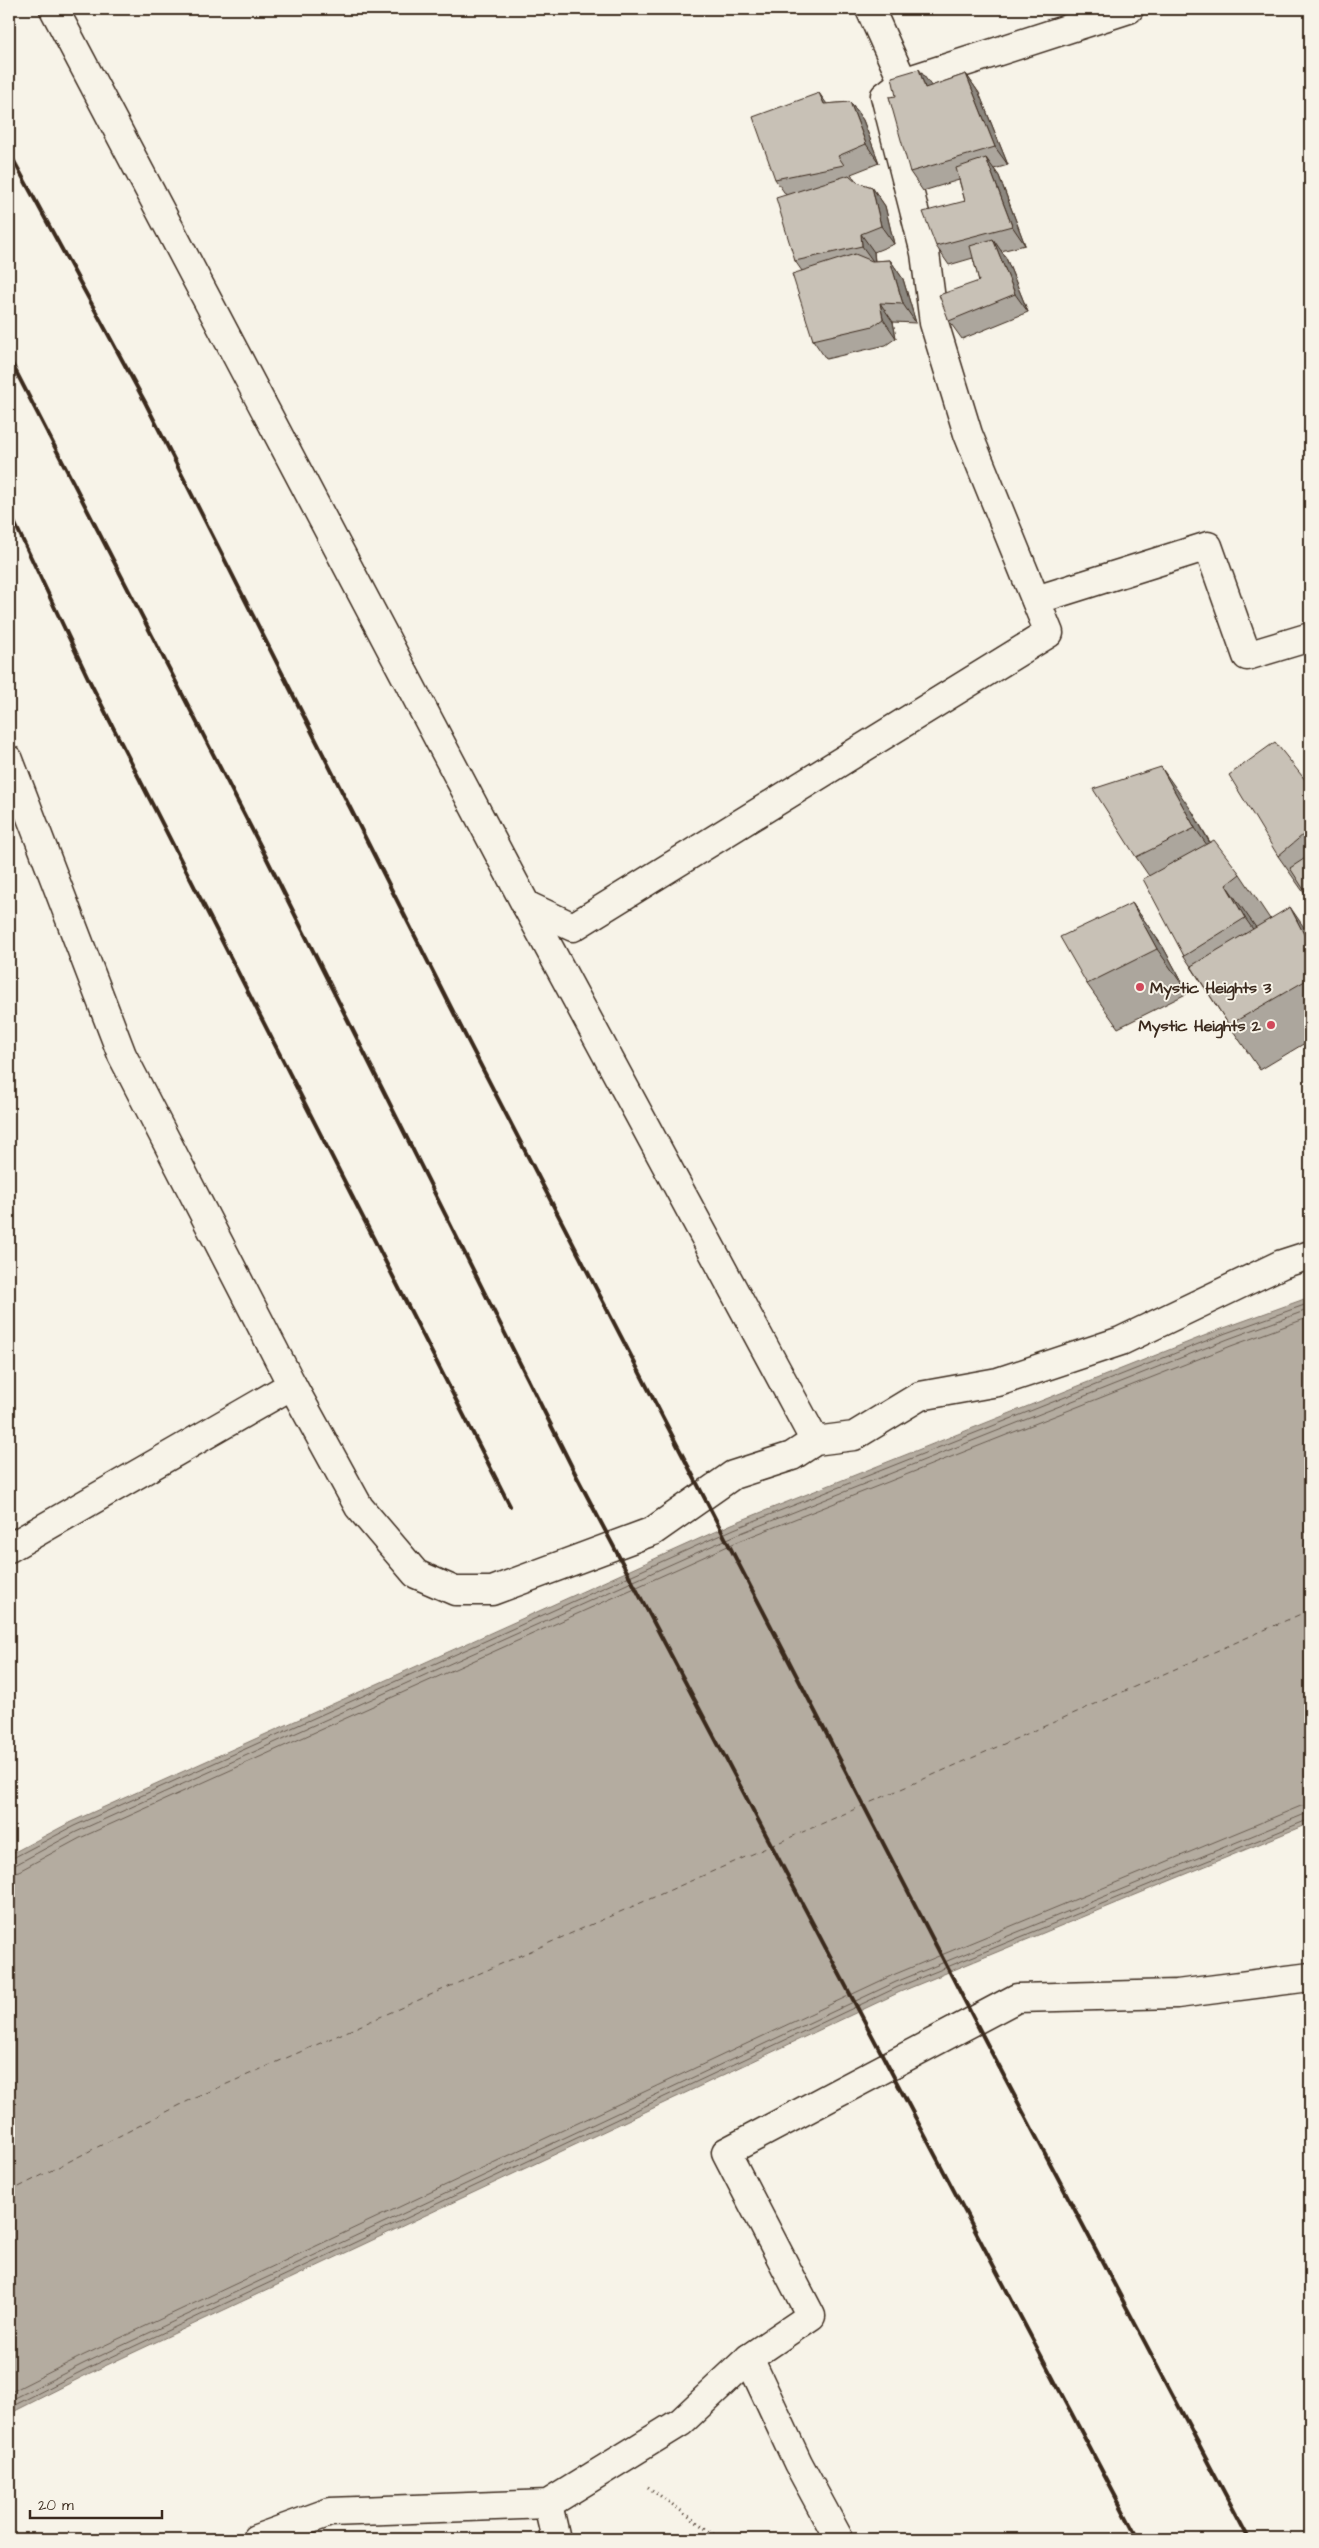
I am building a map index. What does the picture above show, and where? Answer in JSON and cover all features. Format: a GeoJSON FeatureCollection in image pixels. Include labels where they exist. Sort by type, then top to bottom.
{"type":"FeatureCollection","features":[{"type":"Feature","properties":{"kind":"street"},"geometry":{"type":"LineString","coordinates":[[54,9],[526,905],[815,1441]]}},
{"type":"Feature","properties":{"kind":"street"},"geometry":{"type":"LineString","coordinates":[[870,9],[903,82]]}},
{"type":"Feature","properties":{"kind":"street"},"geometry":{"type":"LineString","coordinates":[[526,905],[573,926],[1049,633],[968,434],[934,323],[924,253],[885,96],[903,82],[1129,9]]}},
{"type":"Feature","properties":{"kind":"street"},"geometry":{"type":"LineString","coordinates":[[1036,600],[1208,546],[1247,656],[1310,637]]}},
{"type":"Feature","properties":{"kind":"street"},"geometry":{"type":"LineString","coordinates":[[9,760],[122,1055],[292,1385],[359,1507],[416,1574],[455,1590],[492,1591],[654,1531],[733,1475],[792,1456],[815,1441],[854,1436],[920,1396],[998,1382],[1121,1341],[1282,1264],[1310,1255]]}},
{"type":"Feature","properties":{"kind":"street"},"geometry":{"type":"LineString","coordinates":[[9,1548],[292,1385]]}},
{"type":"Feature","properties":{"kind":"street"},"geometry":{"type":"LineString","coordinates":[[256,2539],[330,2512],[548,2504],[680,2422],[749,2358],[811,2316],[726,2152],[1017,1998],[1177,1994],[1310,1977]]}},
{"type":"Feature","properties":{"kind":"street"},"geometry":{"type":"LineString","coordinates":[[749,2358],[798,2462],[839,2539]]}},
{"type":"Feature","properties":{"kind":"street"},"geometry":{"type":"LineString","coordinates":[[548,2504],[556,2539]]}},
{"type":"Feature","properties":{"kind":"path"},"geometry":{"type":"LineString","coordinates":[[612,2464],[674,2504],[720,2539]]}},
{"type":"Feature","properties":{"kind":"water"},"geometry":{"type":"Polygon","coordinates":[[[1310,1297],[1310,1823],[900,1992],[90,2373],[9,2414],[9,1855],[71,1822],[732,1524],[1224,1328],[1310,1297]]]}},
{"type":"Feature","properties":{"kind":"building"},"geometry":{"type":"Polygon","coordinates":[[[919,69],[925,88],[966,74],[995,147],[910,172],[889,97],[896,96],[892,77],[919,69]]]}},
{"type":"Feature","properties":{"kind":"building"},"geometry":{"type":"Polygon","coordinates":[[[819,93],[824,104],[850,102],[866,144],[838,156],[844,165],[775,179],[753,117],[819,93]]]}},
{"type":"Feature","properties":{"kind":"building"},"geometry":{"type":"Polygon","coordinates":[[[986,158],[1012,226],[936,246],[923,212],[965,201],[956,168],[986,158]]]}},
{"type":"Feature","properties":{"kind":"building"},"geometry":{"type":"Polygon","coordinates":[[[849,175],[857,182],[872,187],[881,226],[861,234],[862,246],[795,261],[776,198],[849,175]]]}},
{"type":"Feature","properties":{"kind":"building"},"geometry":{"type":"Polygon","coordinates":[[[993,239],[1015,294],[949,321],[939,295],[979,281],[970,246],[993,239]]]}},
{"type":"Feature","properties":{"kind":"building"},"geometry":{"type":"Polygon","coordinates":[[[855,254],[872,261],[890,260],[903,304],[880,303],[883,319],[873,326],[813,340],[792,274],[855,254]]]}},
{"type":"Feature","properties":{"kind":"building"},"geometry":{"type":"Polygon","coordinates":[[[1275,742],[1310,786],[1310,829],[1278,856],[1229,775],[1275,742]]]}},
{"type":"Feature","properties":{"kind":"building"},"geometry":{"type":"Polygon","coordinates":[[[1161,767],[1195,828],[1136,857],[1093,789],[1161,767]]]}},
{"type":"Feature","properties":{"kind":"building"},"geometry":{"type":"Polygon","coordinates":[[[1214,840],[1240,874],[1226,885],[1245,918],[1184,956],[1143,879],[1214,840]]]}},
{"type":"Feature","properties":{"kind":"building"},"geometry":{"type":"Polygon","coordinates":[[[1310,855],[1310,899],[1290,868],[1310,855]]]}},
{"type":"Feature","properties":{"kind":"building"},"geometry":{"type":"Polygon","coordinates":[[[1132,903],[1157,949],[1087,984],[1060,937],[1132,903]]]}},
{"type":"Feature","properties":{"kind":"building"},"geometry":{"type":"Polygon","coordinates":[[[1290,907],[1310,946],[1310,978],[1229,1025],[1191,966],[1290,907]]]}},
{"type":"Feature","properties":{"kind":"ferry route"},"geometry":{"type":"LineString","coordinates":[[9,2192],[188,2101],[1310,1610]]}},
{"type":"Feature","properties":{"kind":"railway"},"geometry":{"type":"LineString","coordinates":[[9,152],[145,402],[464,1033],[986,2042],[1249,2539]]}},
{"type":"Feature","properties":{"kind":"railway"},"geometry":{"type":"LineString","coordinates":[[9,358],[261,847],[578,1479],[1138,2539]]}},
{"type":"Feature","properties":{"kind":"railway"},"geometry":{"type":"LineString","coordinates":[[9,511],[89,680],[510,1506]]}},
{"type":"Feature","properties":{"kind":"place","name":"Mystic Heights 3"},"geometry":{"type":"Point","coordinates":[1140,987]}},
{"type":"Feature","properties":{"kind":"place","name":"Mystic Heights 2"},"geometry":{"type":"Point","coordinates":[1271,1025]}}]}
